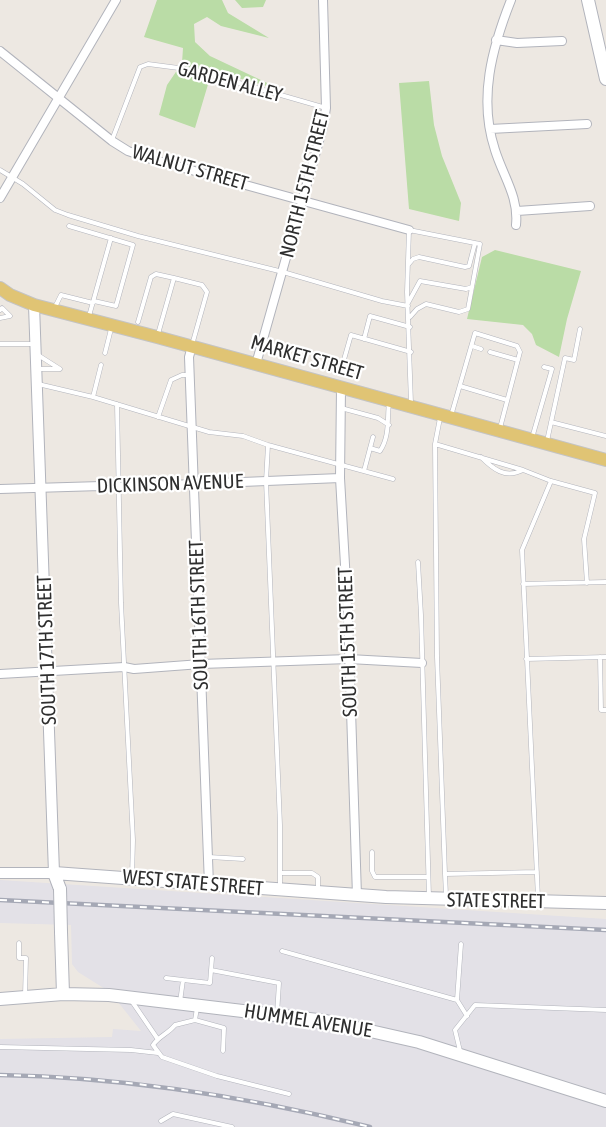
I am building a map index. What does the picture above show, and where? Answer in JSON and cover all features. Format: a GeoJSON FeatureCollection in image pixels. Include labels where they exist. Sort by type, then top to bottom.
{"type":"FeatureCollection","features":[{"type":"Feature","properties":{"kind":"main road"},"geometry":{"type":"LineString","coordinates":[[588,0],[606,80]]}},
{"type":"Feature","properties":{"kind":"main road","name":"MARKET STREET"},"geometry":{"type":"LineString","coordinates":[[0,288],[34,305],[606,460]]}},
{"type":"Feature","properties":{"kind":"main road","name":"WEST STATE STREET"},"geometry":{"type":"LineString","coordinates":[[54,873],[386,897]]}},
{"type":"Feature","properties":{"kind":"main road","name":"SOUTH 17TH STREET"},"geometry":{"type":"LineString","coordinates":[[54,873],[60,889],[63,994]]}},
{"type":"Feature","properties":{"kind":"main road","name":"STATE STREET"},"geometry":{"type":"LineString","coordinates":[[386,897],[606,903]]}},
{"type":"Feature","properties":{"kind":"main road","name":"HUMMEL AVENUE"},"geometry":{"type":"LineString","coordinates":[[0,999],[63,994],[129,997],[326,1021],[388,1034],[606,1101]]}},
{"type":"Feature","properties":{"kind":"street"},"geometry":{"type":"LineString","coordinates":[[0,198],[116,0]]}},
{"type":"Feature","properties":{"kind":"street","name":"NORTH 15TH STREET"},"geometry":{"type":"LineString","coordinates":[[256,364],[326,108],[323,0]]}},
{"type":"Feature","properties":{"kind":"street"},"geometry":{"type":"LineString","coordinates":[[511,0],[496,40],[488,84],[490,129],[494,148],[517,211],[516,225]]}},
{"type":"Feature","properties":{"kind":"street"},"geometry":{"type":"LineString","coordinates":[[496,40],[517,43],[562,41]]}},
{"type":"Feature","properties":{"kind":"street","name":"WALNUT STREET"},"geometry":{"type":"LineString","coordinates":[[0,51],[112,141],[128,151],[409,230]]}},
{"type":"Feature","properties":{"kind":"street"},"geometry":{"type":"LineString","coordinates":[[490,129],[587,124]]}},
{"type":"Feature","properties":{"kind":"street"},"geometry":{"type":"LineString","coordinates":[[517,211],[590,206]]}},
{"type":"Feature","properties":{"kind":"street","name":"SOUTH 17TH STREET"},"geometry":{"type":"LineString","coordinates":[[34,305],[54,873]]}},
{"type":"Feature","properties":{"kind":"street","name":"SOUTH 16TH STREET"},"geometry":{"type":"LineString","coordinates":[[192,346],[189,357],[209,885]]}},
{"type":"Feature","properties":{"kind":"street","name":"SOUTH 15TH STREET"},"geometry":{"type":"LineString","coordinates":[[341,388],[340,478],[357,896]]}},
{"type":"Feature","properties":{"kind":"street","name":"DICKINSON AVENUE"},"geometry":{"type":"LineString","coordinates":[[0,489],[120,487],[340,478]]}},
{"type":"Feature","properties":{"kind":"street"},"geometry":{"type":"LineString","coordinates":[[0,674],[349,659],[422,663]]}},
{"type":"Feature","properties":{"kind":"street","name":"WEST STATE STREET"},"geometry":{"type":"LineString","coordinates":[[0,873],[54,873]]}},
{"type":"Feature","properties":{"kind":"lane","name":"GARDEN ALLEY"},"geometry":{"type":"LineString","coordinates":[[112,141],[140,67],[147,64],[194,70],[326,108]]}},
{"type":"Feature","properties":{"kind":"lane"},"geometry":{"type":"LineString","coordinates":[[0,170],[23,184],[55,210],[68,215],[138,236],[283,272],[382,301],[408,305]]}},
{"type":"Feature","properties":{"kind":"lane"},"geometry":{"type":"LineString","coordinates":[[53,310],[61,295],[116,306],[133,245],[69,225]]}},
{"type":"Feature","properties":{"kind":"lane"},"geometry":{"type":"LineString","coordinates":[[411,407],[408,305],[409,230],[478,243]]}},
{"type":"Feature","properties":{"kind":"lane"},"geometry":{"type":"LineString","coordinates":[[89,319],[111,238]]}},
{"type":"Feature","properties":{"kind":"lane"},"geometry":{"type":"LineString","coordinates":[[408,266],[413,259],[419,257],[469,266],[478,243]]}},
{"type":"Feature","properties":{"kind":"lane"},"geometry":{"type":"LineString","coordinates":[[410,317],[426,304],[465,312],[468,309],[478,243]]}},
{"type":"Feature","properties":{"kind":"lane"},"geometry":{"type":"LineString","coordinates":[[138,321],[151,277],[156,274],[202,285],[207,292],[192,346]]}},
{"type":"Feature","properties":{"kind":"lane"},"geometry":{"type":"LineString","coordinates":[[157,337],[174,278]]}},
{"type":"Feature","properties":{"kind":"lane"},"geometry":{"type":"LineString","coordinates":[[408,305],[420,281],[466,289],[472,287]]}},
{"type":"Feature","properties":{"kind":"lane"},"geometry":{"type":"LineString","coordinates":[[0,310],[2,308],[10,316],[0,318]]}},
{"type":"Feature","properties":{"kind":"lane"},"geometry":{"type":"LineString","coordinates":[[364,339],[370,316],[410,327]]}},
{"type":"Feature","properties":{"kind":"lane"},"geometry":{"type":"LineString","coordinates":[[105,353],[112,325]]}},
{"type":"Feature","properties":{"kind":"lane"},"geometry":{"type":"LineString","coordinates":[[546,444],[565,358],[574,360],[580,328]]}},
{"type":"Feature","properties":{"kind":"lane"},"geometry":{"type":"LineString","coordinates":[[446,899],[437,657],[435,444],[460,386],[475,333],[517,346],[520,352],[499,432]]}},
{"type":"Feature","properties":{"kind":"lane"},"geometry":{"type":"LineString","coordinates":[[343,363],[351,335],[411,352]]}},
{"type":"Feature","properties":{"kind":"lane"},"geometry":{"type":"LineString","coordinates":[[0,344],[36,349],[60,369],[36,369]]}},
{"type":"Feature","properties":{"kind":"lane"},"geometry":{"type":"LineString","coordinates":[[472,346],[481,349]]}},
{"type":"Feature","properties":{"kind":"lane"},"geometry":{"type":"LineString","coordinates":[[490,352],[518,360]]}},
{"type":"Feature","properties":{"kind":"lane"},"geometry":{"type":"LineString","coordinates":[[93,397],[101,365]]}},
{"type":"Feature","properties":{"kind":"lane"},"geometry":{"type":"LineString","coordinates":[[531,440],[552,369],[544,366]]}},
{"type":"Feature","properties":{"kind":"lane"},"geometry":{"type":"LineString","coordinates":[[158,417],[171,380],[182,375],[190,375]]}},
{"type":"Feature","properties":{"kind":"lane"},"geometry":{"type":"LineString","coordinates":[[37,384],[93,397],[209,432],[243,436],[393,479]]}},
{"type":"Feature","properties":{"kind":"lane"},"geometry":{"type":"LineString","coordinates":[[460,386],[507,400]]}},
{"type":"Feature","properties":{"kind":"lane"},"geometry":{"type":"LineString","coordinates":[[370,448],[381,451],[389,425],[390,401]]}},
{"type":"Feature","properties":{"kind":"lane"},"geometry":{"type":"LineString","coordinates":[[117,405],[124,668],[133,840],[132,877]]}},
{"type":"Feature","properties":{"kind":"lane"},"geometry":{"type":"LineString","coordinates":[[340,408],[378,418],[389,425]]}},
{"type":"Feature","properties":{"kind":"lane"},"geometry":{"type":"LineString","coordinates":[[376,426],[378,418]]}},
{"type":"Feature","properties":{"kind":"lane"},"geometry":{"type":"LineString","coordinates":[[551,422],[606,436]]}},
{"type":"Feature","properties":{"kind":"lane"},"geometry":{"type":"LineString","coordinates":[[364,471],[373,437]]}},
{"type":"Feature","properties":{"kind":"lane"},"geometry":{"type":"LineString","coordinates":[[435,444],[595,493],[584,539],[586,583]]}},
{"type":"Feature","properties":{"kind":"lane"},"geometry":{"type":"LineString","coordinates":[[268,445],[267,481],[280,825],[280,891]]}},
{"type":"Feature","properties":{"kind":"lane"},"geometry":{"type":"LineString","coordinates":[[480,457],[489,466],[509,474],[523,470]]}},
{"type":"Feature","properties":{"kind":"lane"},"geometry":{"type":"LineString","coordinates":[[538,902],[522,550],[551,481]]}},
{"type":"Feature","properties":{"kind":"lane"},"geometry":{"type":"LineString","coordinates":[[418,562],[429,899]]}},
{"type":"Feature","properties":{"kind":"lane"},"geometry":{"type":"LineString","coordinates":[[523,584],[606,582]]}},
{"type":"Feature","properties":{"kind":"lane"},"geometry":{"type":"LineString","coordinates":[[600,657],[601,710],[606,710]]}},
{"type":"Feature","properties":{"kind":"lane"},"geometry":{"type":"LineString","coordinates":[[526,659],[606,657]]}},
{"type":"Feature","properties":{"kind":"lane"},"geometry":{"type":"LineString","coordinates":[[372,852],[372,872],[375,877],[428,877]]}},
{"type":"Feature","properties":{"kind":"lane"},"geometry":{"type":"LineString","coordinates":[[208,857],[243,859]]}},
{"type":"Feature","properties":{"kind":"lane"},"geometry":{"type":"LineString","coordinates":[[357,872],[372,872]]}},
{"type":"Feature","properties":{"kind":"lane"},"geometry":{"type":"LineString","coordinates":[[446,874],[537,872]]}},
{"type":"Feature","properties":{"kind":"lane"},"geometry":{"type":"LineString","coordinates":[[280,873],[312,873],[318,877],[318,893]]}},
{"type":"Feature","properties":{"kind":"lane"},"geometry":{"type":"LineString","coordinates":[[19,943],[19,958],[26,958],[25,997]]}},
{"type":"Feature","properties":{"kind":"lane"},"geometry":{"type":"LineString","coordinates":[[461,944],[457,1000],[467,1016]]}},
{"type":"Feature","properties":{"kind":"lane"},"geometry":{"type":"LineString","coordinates":[[282,951],[457,1000]]}},
{"type":"Feature","properties":{"kind":"lane"},"geometry":{"type":"LineString","coordinates":[[166,978],[210,983],[212,958]]}},
{"type":"Feature","properties":{"kind":"lane"},"geometry":{"type":"LineString","coordinates":[[211,970],[279,983],[277,1014]]}},
{"type":"Feature","properties":{"kind":"lane"},"geometry":{"type":"LineString","coordinates":[[180,1002],[183,980]]}},
{"type":"Feature","properties":{"kind":"lane"},"geometry":{"type":"LineString","coordinates":[[129,997],[157,1038]]}},
{"type":"Feature","properties":{"kind":"lane"},"geometry":{"type":"LineString","coordinates":[[195,1020],[198,1004]]}},
{"type":"Feature","properties":{"kind":"lane"},"geometry":{"type":"LineString","coordinates":[[461,1055],[455,1030],[476,1005],[606,1010]]}},
{"type":"Feature","properties":{"kind":"lane"},"geometry":{"type":"LineString","coordinates":[[223,1051],[224,1028],[195,1020],[175,1025],[157,1038],[153,1045],[162,1057],[217,1076],[289,1094]]}},
{"type":"Feature","properties":{"kind":"lane"},"geometry":{"type":"LineString","coordinates":[[0,1047],[131,1050],[159,1053]]}},
{"type":"Feature","properties":{"kind":"lane"},"geometry":{"type":"LineString","coordinates":[[161,1121],[173,1114],[232,1127]]}},
{"type":"Feature","properties":{"kind":"shaded area"},"geometry":{"type":"Polygon","coordinates":[[[0,880],[606,919],[606,1127],[0,1127],[0,1039],[112,1037],[113,1029],[141,1031],[110,992],[78,972],[72,964],[71,925],[0,923],[0,880]]]}},
{"type":"Feature","properties":{"kind":"green space"},"geometry":{"type":"Polygon","coordinates":[[[157,0],[222,0],[228,13],[269,38],[221,26],[207,17],[194,24],[195,42],[210,56],[282,90],[212,71],[195,128],[159,115],[167,85],[182,63],[183,48],[144,37],[157,0]]]}},
{"type":"Feature","properties":{"kind":"green space"},"geometry":{"type":"Polygon","coordinates":[[[235,0],[266,0],[263,7],[242,8],[235,0]]]}},
{"type":"Feature","properties":{"kind":"green space"},"geometry":{"type":"Polygon","coordinates":[[[429,81],[434,125],[442,156],[461,203],[459,221],[409,209],[399,83],[429,81]]]}},
{"type":"Feature","properties":{"kind":"green space"},"geometry":{"type":"Polygon","coordinates":[[[495,250],[581,271],[559,357],[536,345],[532,334],[523,325],[467,319],[482,257],[495,250]]]}},
{"type":"Feature","properties":{"kind":"railway"},"geometry":{"type":"LineString","coordinates":[[0,900],[606,930]]}},
{"type":"Feature","properties":{"kind":"railway"},"geometry":{"type":"LineString","coordinates":[[0,1075],[94,1080],[186,1090],[278,1106],[370,1127]]}}]}
